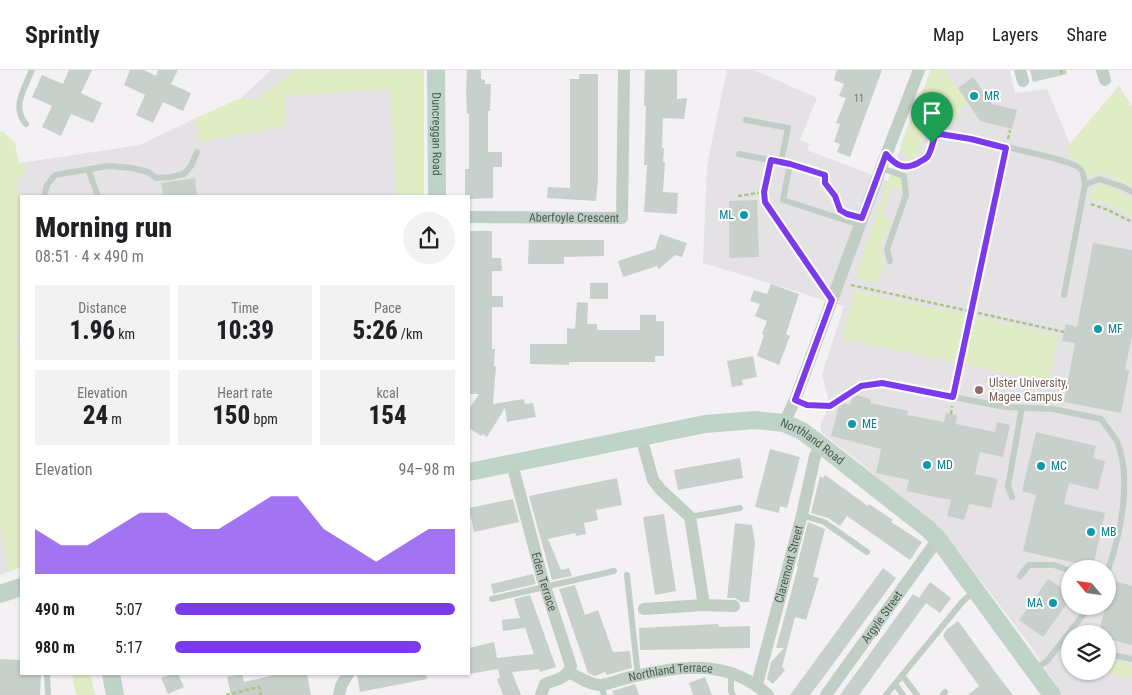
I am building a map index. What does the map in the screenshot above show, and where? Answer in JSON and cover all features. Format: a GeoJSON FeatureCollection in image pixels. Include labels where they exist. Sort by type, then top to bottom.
{"type":"FeatureCollection","features":[{"type":"Feature","properties":{"kind":"main road","name":"Duncreggan Road"},"geometry":{"type":"LineString","coordinates":[[436,70],[437,195]]}},
{"type":"Feature","properties":{"kind":"main road","name":"Northland Road"},"geometry":{"type":"LineString","coordinates":[[470,472],[705,424],[755,420],[784,423],[802,431],[821,445],[928,529],[938,539],[1052,695]]}},
{"type":"Feature","properties":{"kind":"main road"},"geometry":{"type":"LineString","coordinates":[[0,594],[20,586]]}},
{"type":"Feature","properties":{"kind":"main road"},"geometry":{"type":"LineString","coordinates":[[111,675],[115,695]]}},
{"type":"Feature","properties":{"kind":"street","name":"Aberfoyle Crescent"},"geometry":{"type":"LineString","coordinates":[[470,217],[622,218],[624,70]]}},
{"type":"Feature","properties":{"kind":"street"},"geometry":{"type":"LineString","coordinates":[[784,423],[795,400],[919,70]]}},
{"type":"Feature","properties":{"kind":"street"},"geometry":{"type":"LineString","coordinates":[[641,437],[654,480],[660,489],[690,517],[704,605]]}},
{"type":"Feature","properties":{"kind":"street","name":"Claremont Street"},"geometry":{"type":"LineString","coordinates":[[756,684],[802,515],[815,456],[821,445]]}},
{"type":"Feature","properties":{"kind":"street","name":"Eden Terrace"},"geometry":{"type":"LineString","coordinates":[[512,464],[545,588],[571,666],[569,672]]}},
{"type":"Feature","properties":{"kind":"street","name":"Argyle Street"},"geometry":{"type":"LineString","coordinates":[[826,695],[938,539]]}},
{"type":"Feature","properties":{"kind":"street"},"geometry":{"type":"LineString","coordinates":[[644,609],[704,605],[734,606]]}},
{"type":"Feature","properties":{"kind":"street","name":"Northland Terrace"},"geometry":{"type":"LineString","coordinates":[[569,672],[603,690],[638,676],[672,668],[695,667],[731,673],[756,684],[768,695]]}},
{"type":"Feature","properties":{"kind":"street"},"geometry":{"type":"LineString","coordinates":[[543,690],[569,672]]}},
{"type":"Feature","properties":{"kind":"street"},"geometry":{"type":"LineString","coordinates":[[339,695],[341,686],[347,675]]}},
{"type":"Feature","properties":{"kind":"lane"},"geometry":{"type":"LineString","coordinates":[[26,124],[21,118],[18,108],[32,70]]}},
{"type":"Feature","properties":{"kind":"lane"},"geometry":{"type":"LineString","coordinates":[[746,120],[788,128],[781,162]]}},
{"type":"Feature","properties":{"kind":"lane"},"geometry":{"type":"LineString","coordinates":[[886,154],[893,162],[902,167],[911,165],[928,157],[935,136],[940,134],[971,139],[1078,167],[1084,175],[1084,184],[1064,295]]}},
{"type":"Feature","properties":{"kind":"lane"},"geometry":{"type":"LineString","coordinates":[[44,195],[47,186],[55,175],[88,169],[108,166],[132,168],[148,172],[156,178],[184,174],[191,166],[197,152]]}},
{"type":"Feature","properties":{"kind":"lane"},"geometry":{"type":"LineString","coordinates":[[739,154],[790,164],[825,175],[825,183],[835,196],[840,210],[861,222]]}},
{"type":"Feature","properties":{"kind":"lane"},"geometry":{"type":"LineString","coordinates":[[790,164],[783,200],[861,222]]}},
{"type":"Feature","properties":{"kind":"lane"},"geometry":{"type":"LineString","coordinates":[[881,168],[904,176],[906,184],[906,196],[887,249],[890,261]]}},
{"type":"Feature","properties":{"kind":"lane"},"geometry":{"type":"LineString","coordinates":[[88,169],[98,195]]}},
{"type":"Feature","properties":{"kind":"lane"},"geometry":{"type":"LineString","coordinates":[[1084,184],[1099,179],[1132,192]]}},
{"type":"Feature","properties":{"kind":"lane"},"geometry":{"type":"LineString","coordinates":[[795,400],[807,405],[830,406],[861,386],[882,383],[1005,407],[1053,409],[1101,419],[1117,442],[1125,465],[1126,476],[1122,520],[1112,560]]}},
{"type":"Feature","properties":{"kind":"lane"},"geometry":{"type":"LineString","coordinates":[[1012,497],[1008,486],[1022,407]]}},
{"type":"Feature","properties":{"kind":"lane"},"geometry":{"type":"LineString","coordinates":[[690,517],[740,508]]}},
{"type":"Feature","properties":{"kind":"lane"},"geometry":{"type":"LineString","coordinates":[[802,515],[824,522],[868,552]]}},
{"type":"Feature","properties":{"kind":"lane"},"geometry":{"type":"LineString","coordinates":[[1020,576],[1029,565],[1054,565],[1061,568]]}},
{"type":"Feature","properties":{"kind":"lane"},"geometry":{"type":"LineString","coordinates":[[492,599],[614,571]]}},
{"type":"Feature","properties":{"kind":"lane"},"geometry":{"type":"LineString","coordinates":[[627,575],[638,676]]}},
{"type":"Feature","properties":{"kind":"lane"},"geometry":{"type":"LineString","coordinates":[[886,695],[963,601],[976,590]]}},
{"type":"Feature","properties":{"kind":"lane"},"geometry":{"type":"LineString","coordinates":[[1033,670],[1047,661],[1061,646]]}},
{"type":"Feature","properties":{"kind":"lane"},"geometry":{"type":"LineString","coordinates":[[1116,656],[1132,659]]}},
{"type":"Feature","properties":{"kind":"lane"},"geometry":{"type":"LineString","coordinates":[[731,673],[731,691],[733,695]]}},
{"type":"Feature","properties":{"kind":"lane"},"geometry":{"type":"LineString","coordinates":[[47,675],[48,695]]}},
{"type":"Feature","properties":{"kind":"lane"},"geometry":{"type":"LineString","coordinates":[[902,675],[917,695]]}},
{"type":"Feature","properties":{"kind":"lane"},"geometry":{"type":"LineString","coordinates":[[895,684],[903,695]]}},
{"type":"Feature","properties":{"kind":"path"},"geometry":{"type":"LineString","coordinates":[[1061,70],[1062,74]]}},
{"type":"Feature","properties":{"kind":"path"},"geometry":{"type":"LineString","coordinates":[[951,414],[1006,148]]}},
{"type":"Feature","properties":{"kind":"path"},"geometry":{"type":"LineString","coordinates":[[771,160],[764,192],[765,202],[832,300]]}},
{"type":"Feature","properties":{"kind":"path"},"geometry":{"type":"LineString","coordinates":[[738,196],[764,192]]}},
{"type":"Feature","properties":{"kind":"path"},"geometry":{"type":"LineString","coordinates":[[1082,198],[1088,203],[1108,210],[1132,222]]}},
{"type":"Feature","properties":{"kind":"path"},"geometry":{"type":"LineString","coordinates":[[839,282],[1064,332]]}},
{"type":"Feature","properties":{"kind":"path"},"geometry":{"type":"LineString","coordinates":[[226,695],[259,687],[261,695]]}},
{"type":"Feature","properties":{"kind":"shaded area"},"geometry":{"type":"Polygon","coordinates":[[[271,70],[424,70],[424,195],[20,195],[20,567],[0,575],[0,166],[140,145],[240,99],[271,70]]]}},
{"type":"Feature","properties":{"kind":"shaded area","name":"Ulster University, Magee Campus"},"geometry":{"type":"Polygon","coordinates":[[[727,70],[754,70],[817,98],[800,140],[809,144],[807,150],[888,181],[931,70],[1010,70],[1015,93],[1047,89],[1070,144],[1119,86],[1132,107],[1132,695],[1062,695],[1030,645],[954,546],[862,464],[821,432],[821,422],[830,406],[822,374],[844,306],[703,263],[707,165],[727,70]]]}},
{"type":"Feature","properties":{"kind":"green space"},"geometry":{"type":"Polygon","coordinates":[[[296,70],[424,70],[424,195],[397,195],[390,89],[285,96],[286,126],[200,142],[194,119],[241,98],[255,100],[296,70]]]}},
{"type":"Feature","properties":{"kind":"green space"},"geometry":{"type":"Polygon","coordinates":[[[931,70],[943,70],[968,104],[957,111],[959,120],[943,120],[931,123],[921,141],[917,155],[913,158],[904,155],[900,146],[931,70]]]}},
{"type":"Feature","properties":{"kind":"green space"},"geometry":{"type":"Polygon","coordinates":[[[1119,86],[1132,107],[1132,187],[1101,172],[1090,177],[1068,153],[1070,144],[1119,86]]]}},
{"type":"Feature","properties":{"kind":"green space"},"geometry":{"type":"Polygon","coordinates":[[[2,131],[15,143],[19,164],[24,166],[26,171],[16,181],[17,192],[20,198],[20,316],[16,339],[20,357],[20,567],[9,572],[0,527],[0,132],[2,131]]]}},
{"type":"Feature","properties":{"kind":"green space"},"geometry":{"type":"Polygon","coordinates":[[[890,175],[903,179],[904,191],[892,187],[882,216],[892,221],[881,246],[883,263],[877,283],[855,278],[890,175]]]}},
{"type":"Feature","properties":{"kind":"green space"},"geometry":{"type":"Polygon","coordinates":[[[1104,184],[1132,199],[1132,218],[1110,204],[1091,200],[1089,196],[1093,188],[1104,184]]]}},
{"type":"Feature","properties":{"kind":"green space"},"geometry":{"type":"Polygon","coordinates":[[[854,291],[1058,335],[1049,382],[842,339],[854,291]]]}},
{"type":"Feature","properties":{"kind":"green space"},"geometry":{"type":"Polygon","coordinates":[[[1116,661],[1132,666],[1132,679],[1116,674],[1116,661]]]}},
{"type":"Feature","properties":{"kind":"green space"},"geometry":{"type":"Polygon","coordinates":[[[72,675],[90,675],[95,695],[76,695],[72,675]]]}},
{"type":"Feature","properties":{"kind":"building"},"geometry":{"type":"Polygon","coordinates":[[[69,70],[92,70],[81,93],[102,103],[93,123],[71,114],[61,136],[42,127],[52,106],[32,97],[42,75],[63,84],[69,70]]]}},
{"type":"Feature","properties":{"kind":"building"},"geometry":{"type":"Polygon","coordinates":[[[130,70],[144,70],[156,76],[158,70],[178,70],[171,84],[191,93],[183,111],[163,102],[153,123],[136,115],[145,95],[124,85],[130,70]]]}},
{"type":"Feature","properties":{"kind":"building"},"geometry":{"type":"Polygon","coordinates":[[[467,70],[481,70],[481,79],[485,80],[485,84],[491,84],[490,111],[488,111],[488,152],[502,152],[502,167],[493,167],[493,198],[470,199],[470,195],[465,195],[465,169],[469,169],[469,114],[467,114],[467,70]]]}},
{"type":"Feature","properties":{"kind":"building"},"geometry":{"type":"Polygon","coordinates":[[[645,70],[677,70],[677,99],[687,98],[684,119],[663,118],[662,148],[664,148],[663,162],[665,162],[663,192],[678,193],[677,214],[644,212],[647,165],[644,165],[645,70]]]}},
{"type":"Feature","properties":{"kind":"building"},"geometry":{"type":"Polygon","coordinates":[[[837,70],[882,70],[850,157],[837,152],[840,144],[834,142],[840,124],[836,123],[846,98],[839,96],[844,84],[834,80],[837,70]]]}},
{"type":"Feature","properties":{"kind":"building"},"geometry":{"type":"Polygon","coordinates":[[[1030,70],[1066,70],[1067,74],[1033,82],[1030,70]]]}},
{"type":"Feature","properties":{"kind":"building"},"geometry":{"type":"Polygon","coordinates":[[[579,74],[598,74],[598,179],[596,201],[547,198],[548,187],[570,188],[570,79],[579,79],[579,74]]]}},
{"type":"Feature","properties":{"kind":"building","name":"MR"},"geometry":{"type":"Polygon","coordinates":[[[973,77],[992,104],[1017,110],[1012,129],[980,121],[958,88],[973,77]]]}},
{"type":"Feature","properties":{"kind":"building"},"geometry":{"type":"Polygon","coordinates":[[[195,178],[197,195],[163,195],[161,183],[195,178]]]}},
{"type":"Feature","properties":{"kind":"building","name":"ML"},"geometry":{"type":"Polygon","coordinates":[[[757,200],[759,257],[729,258],[729,201],[757,200]]]}},
{"type":"Feature","properties":{"kind":"building"},"geometry":{"type":"Polygon","coordinates":[[[470,231],[492,231],[492,258],[501,258],[502,271],[492,271],[492,296],[503,296],[503,307],[492,307],[492,349],[495,349],[494,366],[496,366],[493,404],[524,399],[525,404],[533,403],[536,417],[507,422],[505,408],[487,437],[483,434],[481,436],[470,429],[470,408],[479,394],[470,394],[470,231]]]}},
{"type":"Feature","properties":{"kind":"building"},"geometry":{"type":"Polygon","coordinates":[[[660,234],[687,243],[682,257],[675,255],[659,269],[657,266],[623,277],[618,261],[655,249],[660,234]]]}},
{"type":"Feature","properties":{"kind":"building"},"geometry":{"type":"Polygon","coordinates":[[[529,240],[604,240],[604,256],[564,257],[564,264],[528,264],[529,240]]]}},
{"type":"Feature","properties":{"kind":"building","name":"MF"},"geometry":{"type":"Polygon","coordinates":[[[1093,243],[1132,250],[1132,336],[1125,370],[1129,371],[1121,413],[1064,402],[1075,343],[1062,341],[1066,324],[1077,327],[1093,243]]]}},
{"type":"Feature","properties":{"kind":"building"},"geometry":{"type":"Polygon","coordinates":[[[590,283],[608,283],[608,299],[590,299],[590,283]]]}},
{"type":"Feature","properties":{"kind":"building"},"geometry":{"type":"Polygon","coordinates":[[[771,284],[799,294],[786,334],[790,336],[779,365],[757,356],[767,321],[755,316],[760,304],[750,301],[754,290],[767,294],[771,284]]]}},
{"type":"Feature","properties":{"kind":"building"},"geometry":{"type":"Polygon","coordinates":[[[577,302],[588,303],[587,324],[597,324],[597,330],[640,330],[640,315],[656,315],[656,321],[664,321],[664,356],[655,356],[655,362],[569,362],[569,365],[530,364],[530,344],[567,344],[567,328],[575,329],[577,302]]]}},
{"type":"Feature","properties":{"kind":"building"},"geometry":{"type":"Polygon","coordinates":[[[753,356],[757,377],[742,380],[743,385],[732,387],[727,361],[753,356]]]}},
{"type":"Feature","properties":{"kind":"building","name":"MD"},"geometry":{"type":"Polygon","coordinates":[[[856,395],[871,399],[870,403],[908,411],[907,415],[944,422],[946,413],[957,415],[956,424],[995,432],[997,422],[1010,425],[1003,457],[980,452],[975,474],[998,479],[991,508],[969,504],[964,520],[947,516],[951,500],[906,491],[909,480],[876,473],[881,449],[831,436],[839,406],[844,403],[850,405],[852,398],[856,395]]]}},
{"type":"Feature","properties":{"kind":"building"},"geometry":{"type":"Polygon","coordinates":[[[1036,432],[1096,446],[1093,458],[1105,461],[1098,490],[1069,483],[1064,504],[1105,513],[1095,560],[1062,560],[1023,551],[1036,495],[1022,491],[1036,432]]]}},
{"type":"Feature","properties":{"kind":"building"},"geometry":{"type":"Polygon","coordinates":[[[770,449],[800,457],[787,508],[780,506],[779,513],[755,507],[770,449]]]}},
{"type":"Feature","properties":{"kind":"building"},"geometry":{"type":"Polygon","coordinates":[[[740,458],[743,478],[678,490],[674,470],[740,458]]]}},
{"type":"Feature","properties":{"kind":"building"},"geometry":{"type":"Polygon","coordinates":[[[825,475],[868,506],[869,504],[893,520],[891,522],[922,542],[910,560],[847,516],[840,526],[828,518],[811,513],[820,476],[823,478],[825,475]]]}},
{"type":"Feature","properties":{"kind":"building"},"geometry":{"type":"Polygon","coordinates":[[[617,478],[622,505],[596,510],[598,520],[584,523],[586,534],[576,536],[575,533],[548,539],[561,570],[569,568],[572,576],[552,580],[529,496],[617,478]]]}},
{"type":"Feature","properties":{"kind":"building"},"geometry":{"type":"Polygon","coordinates":[[[513,499],[519,522],[474,532],[470,508],[513,499]]]}},
{"type":"Feature","properties":{"kind":"building"},"geometry":{"type":"Polygon","coordinates":[[[664,514],[676,591],[655,595],[643,517],[664,514]]]}},
{"type":"Feature","properties":{"kind":"building"},"geometry":{"type":"Polygon","coordinates":[[[808,522],[825,529],[813,577],[819,578],[806,620],[795,617],[782,667],[785,670],[773,684],[767,679],[771,662],[784,648],[776,648],[808,522]]]}},
{"type":"Feature","properties":{"kind":"building"},"geometry":{"type":"Polygon","coordinates":[[[735,523],[752,525],[755,543],[749,602],[727,598],[735,523]]]}},
{"type":"Feature","properties":{"kind":"building"},"geometry":{"type":"Polygon","coordinates":[[[883,568],[896,578],[828,671],[810,695],[790,695],[883,568]]]}},
{"type":"Feature","properties":{"kind":"building"},"geometry":{"type":"Polygon","coordinates":[[[533,574],[536,584],[493,594],[491,584],[533,574]]]}},
{"type":"Feature","properties":{"kind":"building","name":"MA"},"geometry":{"type":"Polygon","coordinates":[[[1048,579],[1061,588],[1061,612],[1043,637],[1019,620],[1048,579]]]}},
{"type":"Feature","properties":{"kind":"building"},"geometry":{"type":"Polygon","coordinates":[[[1116,581],[1132,586],[1132,645],[1116,641],[1116,625],[1101,625],[1103,615],[1116,615],[1116,581]]]}},
{"type":"Feature","properties":{"kind":"building"},"geometry":{"type":"Polygon","coordinates":[[[930,582],[951,598],[940,613],[919,598],[930,582]]]}},
{"type":"Feature","properties":{"kind":"building"},"geometry":{"type":"Polygon","coordinates":[[[575,585],[585,615],[598,610],[613,652],[630,651],[632,668],[607,675],[605,672],[595,676],[588,673],[559,589],[575,585]]]}},
{"type":"Feature","properties":{"kind":"building"},"geometry":{"type":"Polygon","coordinates":[[[913,594],[926,603],[859,695],[840,695],[913,594]]]}},
{"type":"Feature","properties":{"kind":"building"},"geometry":{"type":"Polygon","coordinates":[[[530,595],[556,667],[540,672],[539,669],[512,672],[521,695],[503,695],[497,679],[500,678],[498,669],[470,674],[470,648],[494,642],[497,658],[534,654],[525,628],[503,631],[502,620],[520,618],[514,599],[530,595]]]}},
{"type":"Feature","properties":{"kind":"building"},"geometry":{"type":"Polygon","coordinates":[[[958,621],[1013,695],[968,695],[979,686],[943,636],[946,630],[958,621]]]}},
{"type":"Feature","properties":{"kind":"building"},"geometry":{"type":"Polygon","coordinates":[[[718,624],[719,627],[750,626],[750,648],[640,650],[639,628],[718,624]]]}},
{"type":"Feature","properties":{"kind":"building"},"geometry":{"type":"Polygon","coordinates":[[[0,659],[20,660],[20,675],[41,675],[40,695],[0,695],[0,659]]]}},
{"type":"Feature","properties":{"kind":"building"},"geometry":{"type":"Polygon","coordinates":[[[168,675],[178,675],[184,687],[168,694],[161,678],[168,675]]]}},
{"type":"Feature","properties":{"kind":"building"},"geometry":{"type":"Polygon","coordinates":[[[242,675],[244,682],[275,675],[307,675],[311,695],[231,695],[227,677],[242,675]]]}},
{"type":"Feature","properties":{"kind":"building"},"geometry":{"type":"Polygon","coordinates":[[[357,675],[426,675],[427,679],[360,692],[357,675]]]}},
{"type":"Feature","properties":{"kind":"building"},"geometry":{"type":"Polygon","coordinates":[[[705,677],[712,695],[693,695],[689,683],[705,677]]]}},
{"type":"Feature","properties":{"kind":"building"},"geometry":{"type":"Polygon","coordinates":[[[635,684],[639,695],[614,695],[612,691],[635,684]]]}},
{"type":"Feature","properties":{"kind":"place","name":"MR"},"geometry":{"type":"Point","coordinates":[974,96]}},
{"type":"Feature","properties":{"kind":"place","name":"ML"},"geometry":{"type":"Point","coordinates":[744,215]}},
{"type":"Feature","properties":{"kind":"place","name":"MF"},"geometry":{"type":"Point","coordinates":[1098,329]}},
{"type":"Feature","properties":{"kind":"place","name":"Ulster University, Magee Campus"},"geometry":{"type":"Point","coordinates":[979,390]}},
{"type":"Feature","properties":{"kind":"place","name":"ME"},"geometry":{"type":"Point","coordinates":[852,424]}},
{"type":"Feature","properties":{"kind":"place","name":"MD"},"geometry":{"type":"Point","coordinates":[927,465]}},
{"type":"Feature","properties":{"kind":"place","name":"MC"},"geometry":{"type":"Point","coordinates":[1041,466]}},
{"type":"Feature","properties":{"kind":"place","name":"MB"},"geometry":{"type":"Point","coordinates":[1091,532]}},
{"type":"Feature","properties":{"kind":"place","name":"MA"},"geometry":{"type":"Point","coordinates":[1053,603]}},
{"type":"Feature","properties":{"kind":"route"},"geometry":{"type":"LineString","coordinates":[[940,134],[971,139],[1006,148],[953,397],[882,383],[861,386],[830,406],[807,405],[795,400],[832,300],[765,202],[764,192],[771,160],[825,175],[825,183],[835,196],[840,210],[862,218],[886,154],[893,162],[906,167],[928,157],[932,143],[935,136],[940,134]]}}]}
